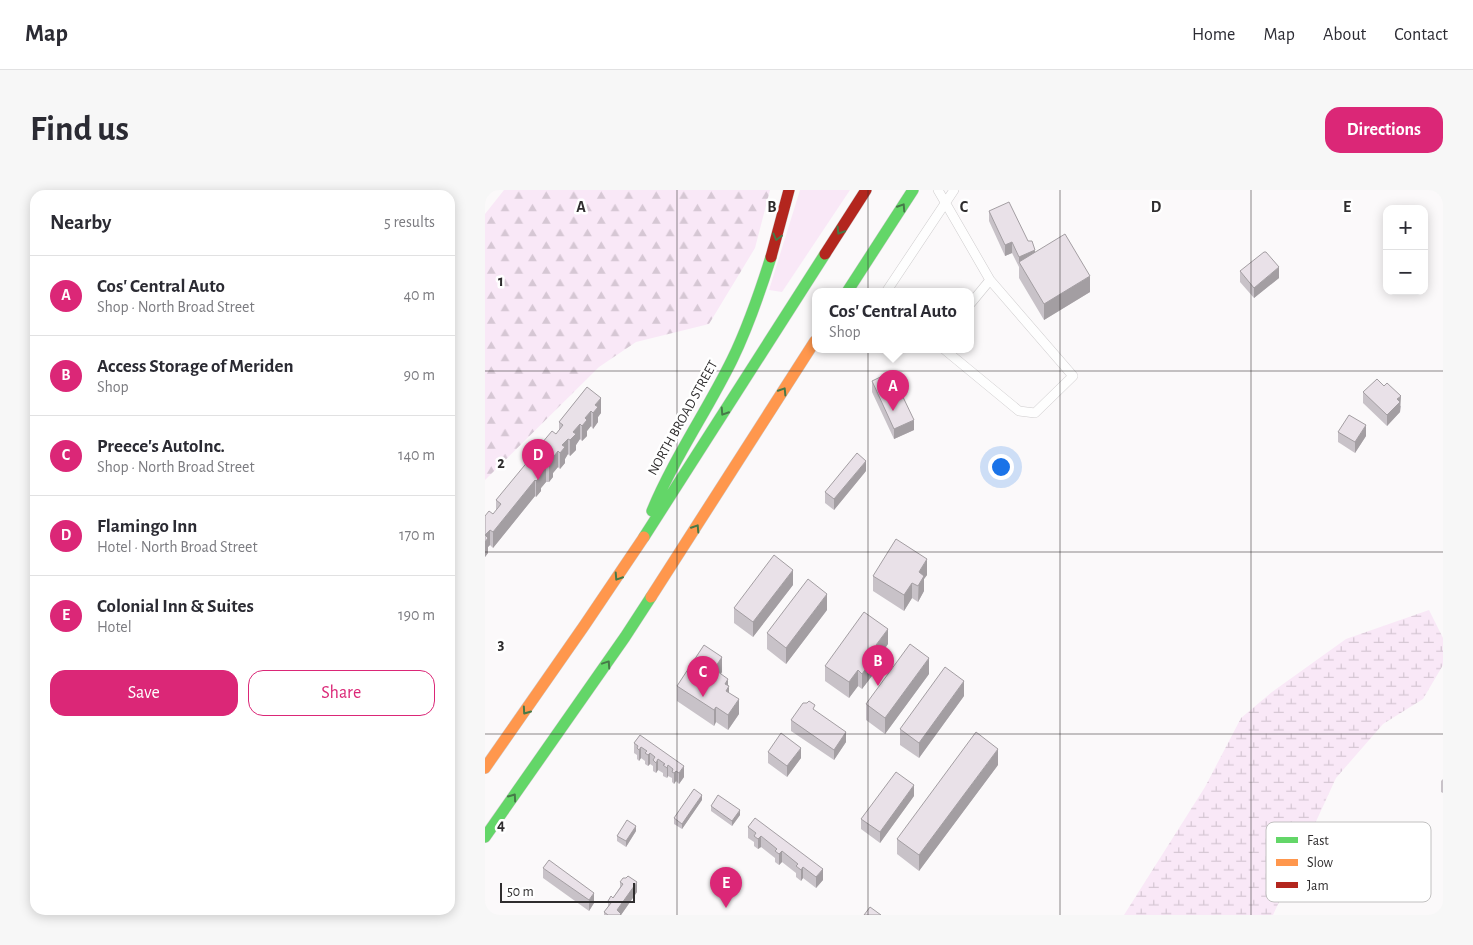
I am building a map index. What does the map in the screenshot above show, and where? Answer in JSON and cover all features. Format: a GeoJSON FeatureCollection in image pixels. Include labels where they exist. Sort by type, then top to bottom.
{"type":"FeatureCollection","features":[{"type":"Feature","properties":{"kind":"main road","name":"NORTH BROAD STREET"},"geometry":{"type":"LineString","coordinates":[[485,768],[569,650],[644,536],[666,477],[723,378],[749,322],[769,264],[789,190]]}},
{"type":"Feature","properties":{"kind":"main road"},"geometry":{"type":"LineString","coordinates":[[644,536],[866,190]]}},
{"type":"Feature","properties":{"kind":"main road"},"geometry":{"type":"LineString","coordinates":[[853,288],[913,190]]}},
{"type":"Feature","properties":{"kind":"main road"},"geometry":{"type":"LineString","coordinates":[[485,837],[625,637],[812,346]]}},
{"type":"Feature","properties":{"kind":"lane"},"geometry":{"type":"LineString","coordinates":[[938,190],[990,280],[1073,376],[1035,413],[1019,411],[949,353]]}},
{"type":"Feature","properties":{"kind":"lane"},"geometry":{"type":"LineString","coordinates":[[889,288],[953,190]]}},
{"type":"Feature","properties":{"kind":"lane"},"geometry":{"type":"LineString","coordinates":[[974,299],[990,280]]}},
{"type":"Feature","properties":{"kind":"green space"},"geometry":{"type":"Polygon","coordinates":[[[504,190],[770,190],[755,248],[709,324],[636,342],[599,367],[485,480],[485,214],[504,190]]]}},
{"type":"Feature","properties":{"kind":"green space"},"geometry":{"type":"Polygon","coordinates":[[[800,190],[850,190],[782,292],[769,290],[800,190]]]}},
{"type":"Feature","properties":{"kind":"green space"},"geometry":{"type":"Polygon","coordinates":[[[1429,610],[1443,638],[1443,665],[1423,699],[1383,724],[1336,778],[1316,822],[1266,822],[1266,902],[1279,902],[1273,915],[1124,915],[1205,787],[1241,718],[1272,692],[1346,639],[1429,610]]]}},
{"type":"Feature","properties":{"kind":"building"},"geometry":{"type":"Polygon","coordinates":[[[1009,202],[1028,241],[1032,241],[1035,250],[1019,257],[1012,242],[1005,245],[989,211],[1009,202]]]}},
{"type":"Feature","properties":{"kind":"building"},"geometry":{"type":"Polygon","coordinates":[[[1065,234],[1090,276],[1044,304],[1019,262],[1065,234]]]}},
{"type":"Feature","properties":{"kind":"building"},"geometry":{"type":"Polygon","coordinates":[[[1264,252],[1279,267],[1254,288],[1240,271],[1264,252]]]}},
{"type":"Feature","properties":{"kind":"building"},"geometry":{"type":"Polygon","coordinates":[[[891,372],[914,420],[894,429],[872,381],[891,372]]]}},
{"type":"Feature","properties":{"kind":"building"},"geometry":{"type":"Polygon","coordinates":[[[1377,379],[1384,386],[1387,383],[1401,396],[1397,399],[1400,402],[1387,415],[1363,392],[1377,379]]]}},
{"type":"Feature","properties":{"kind":"building"},"geometry":{"type":"Polygon","coordinates":[[[587,387],[601,398],[595,405],[598,407],[585,418],[587,420],[582,426],[580,424],[573,432],[576,434],[562,445],[565,447],[560,453],[558,451],[549,466],[546,466],[539,474],[541,476],[535,480],[493,532],[490,530],[485,535],[485,516],[489,511],[493,514],[501,504],[496,500],[529,460],[533,463],[540,453],[536,450],[552,431],[556,434],[563,425],[559,422],[587,387]]]}},
{"type":"Feature","properties":{"kind":"building"},"geometry":{"type":"Polygon","coordinates":[[[1349,415],[1366,425],[1355,442],[1338,432],[1349,415]]]}},
{"type":"Feature","properties":{"kind":"building"},"geometry":{"type":"Polygon","coordinates":[[[857,453],[866,461],[834,499],[825,492],[857,453]]]}},
{"type":"Feature","properties":{"kind":"building"},"geometry":{"type":"Polygon","coordinates":[[[896,539],[927,559],[919,572],[924,576],[918,586],[912,583],[904,595],[873,576],[896,539]]]}},
{"type":"Feature","properties":{"kind":"building"},"geometry":{"type":"Polygon","coordinates":[[[774,555],[793,570],[753,622],[734,608],[774,555]]]}},
{"type":"Feature","properties":{"kind":"building"},"geometry":{"type":"Polygon","coordinates":[[[808,579],[827,594],[786,648],[767,633],[808,579]]]}},
{"type":"Feature","properties":{"kind":"building"},"geometry":{"type":"Polygon","coordinates":[[[864,612],[888,629],[876,645],[881,648],[862,674],[858,670],[849,682],[825,666],[864,612]]]}},
{"type":"Feature","properties":{"kind":"building"},"geometry":{"type":"Polygon","coordinates":[[[910,644],[929,658],[885,718],[866,704],[910,644]]]}},
{"type":"Feature","properties":{"kind":"building"},"geometry":{"type":"Polygon","coordinates":[[[704,645],[722,657],[714,669],[728,679],[725,684],[729,686],[726,691],[739,699],[728,715],[716,707],[714,710],[677,686],[704,645]]]}},
{"type":"Feature","properties":{"kind":"building"},"geometry":{"type":"Polygon","coordinates":[[[945,667],[964,681],[919,743],[900,729],[945,667]]]}},
{"type":"Feature","properties":{"kind":"building"},"geometry":{"type":"Polygon","coordinates":[[[809,701],[815,705],[813,709],[846,732],[834,750],[791,720],[803,703],[809,701]]]}},
{"type":"Feature","properties":{"kind":"building"},"geometry":{"type":"Polygon","coordinates":[[[976,732],[998,749],[919,855],[897,839],[976,732]]]}},
{"type":"Feature","properties":{"kind":"building"},"geometry":{"type":"Polygon","coordinates":[[[781,733],[801,748],[787,766],[768,752],[781,733]]]}},
{"type":"Feature","properties":{"kind":"building"},"geometry":{"type":"Polygon","coordinates":[[[640,735],[684,766],[679,773],[676,771],[672,772],[673,769],[668,765],[667,768],[658,759],[656,763],[653,760],[655,757],[650,753],[648,755],[645,753],[647,751],[641,747],[639,750],[638,746],[634,743],[640,735]]]}},
{"type":"Feature","properties":{"kind":"building"},"geometry":{"type":"Polygon","coordinates":[[[896,772],[914,785],[880,832],[861,819],[896,772]]]}},
{"type":"Feature","properties":{"kind":"building"},"geometry":{"type":"Polygon","coordinates":[[[694,789],[702,795],[682,824],[674,818],[694,789]]]}},
{"type":"Feature","properties":{"kind":"building"},"geometry":{"type":"Polygon","coordinates":[[[718,795],[740,810],[732,821],[711,806],[718,795]]]}},
{"type":"Feature","properties":{"kind":"building"},"geometry":{"type":"Polygon","coordinates":[[[755,818],[823,869],[816,877],[803,867],[801,870],[796,866],[798,864],[782,851],[779,854],[775,851],[777,849],[761,836],[758,839],[754,836],[756,833],[748,827],[755,818]]]}},
{"type":"Feature","properties":{"kind":"building"},"geometry":{"type":"Polygon","coordinates":[[[627,820],[636,826],[626,841],[617,836],[627,820]]]}},
{"type":"Feature","properties":{"kind":"building"},"geometry":{"type":"Polygon","coordinates":[[[549,860],[594,893],[589,900],[543,868],[549,860]]]}},
{"type":"Feature","properties":{"kind":"building"},"geometry":{"type":"Polygon","coordinates":[[[628,876],[637,882],[617,910],[621,914],[608,915],[604,912],[611,903],[608,901],[611,896],[613,898],[623,884],[620,882],[623,878],[628,876]]]}},
{"type":"Feature","properties":{"kind":"building"},"geometry":{"type":"Polygon","coordinates":[[[870,907],[881,915],[864,915],[870,907]]]}},
{"type":"Feature","properties":{"kind":"traffic: fast"},"geometry":{"type":"LineString","coordinates":[[850,288],[913,190]]}},
{"type":"Feature","properties":{"kind":"traffic: fast"},"geometry":{"type":"LineString","coordinates":[[644,537],[825,254]]}},
{"type":"Feature","properties":{"kind":"traffic: fast"},"geometry":{"type":"LineString","coordinates":[[652,511],[680,453],[732,360],[753,309],[771,257]]}},
{"type":"Feature","properties":{"kind":"traffic: fast"},"geometry":{"type":"LineString","coordinates":[[485,837],[651,597]]}},
{"type":"Feature","properties":{"kind":"traffic: slow"},"geometry":{"type":"LineString","coordinates":[[651,597],[812,346]]}},
{"type":"Feature","properties":{"kind":"traffic: slow"},"geometry":{"type":"LineString","coordinates":[[485,768],[644,537]]}},
{"type":"Feature","properties":{"kind":"traffic: jam"},"geometry":{"type":"LineString","coordinates":[[771,257],[789,190]]}},
{"type":"Feature","properties":{"kind":"traffic: jam"},"geometry":{"type":"LineString","coordinates":[[825,254],[866,190]]}},
{"type":"Feature","properties":{"kind":"place","name":"Cos' Central Auto"},"geometry":{"type":"Point","coordinates":[893,411]}},
{"type":"Feature","properties":{"kind":"place","name":"Flamingo Inn"},"geometry":{"type":"Point","coordinates":[538,480]}},
{"type":"Feature","properties":{"kind":"place","name":"Access Storage of Meriden"},"geometry":{"type":"Point","coordinates":[878,686]}},
{"type":"Feature","properties":{"kind":"place","name":"Preece's AutoInc."},"geometry":{"type":"Point","coordinates":[703,697]}},
{"type":"Feature","properties":{"kind":"place","name":"Colonial Inn & Suites"},"geometry":{"type":"Point","coordinates":[726,908]}}]}
